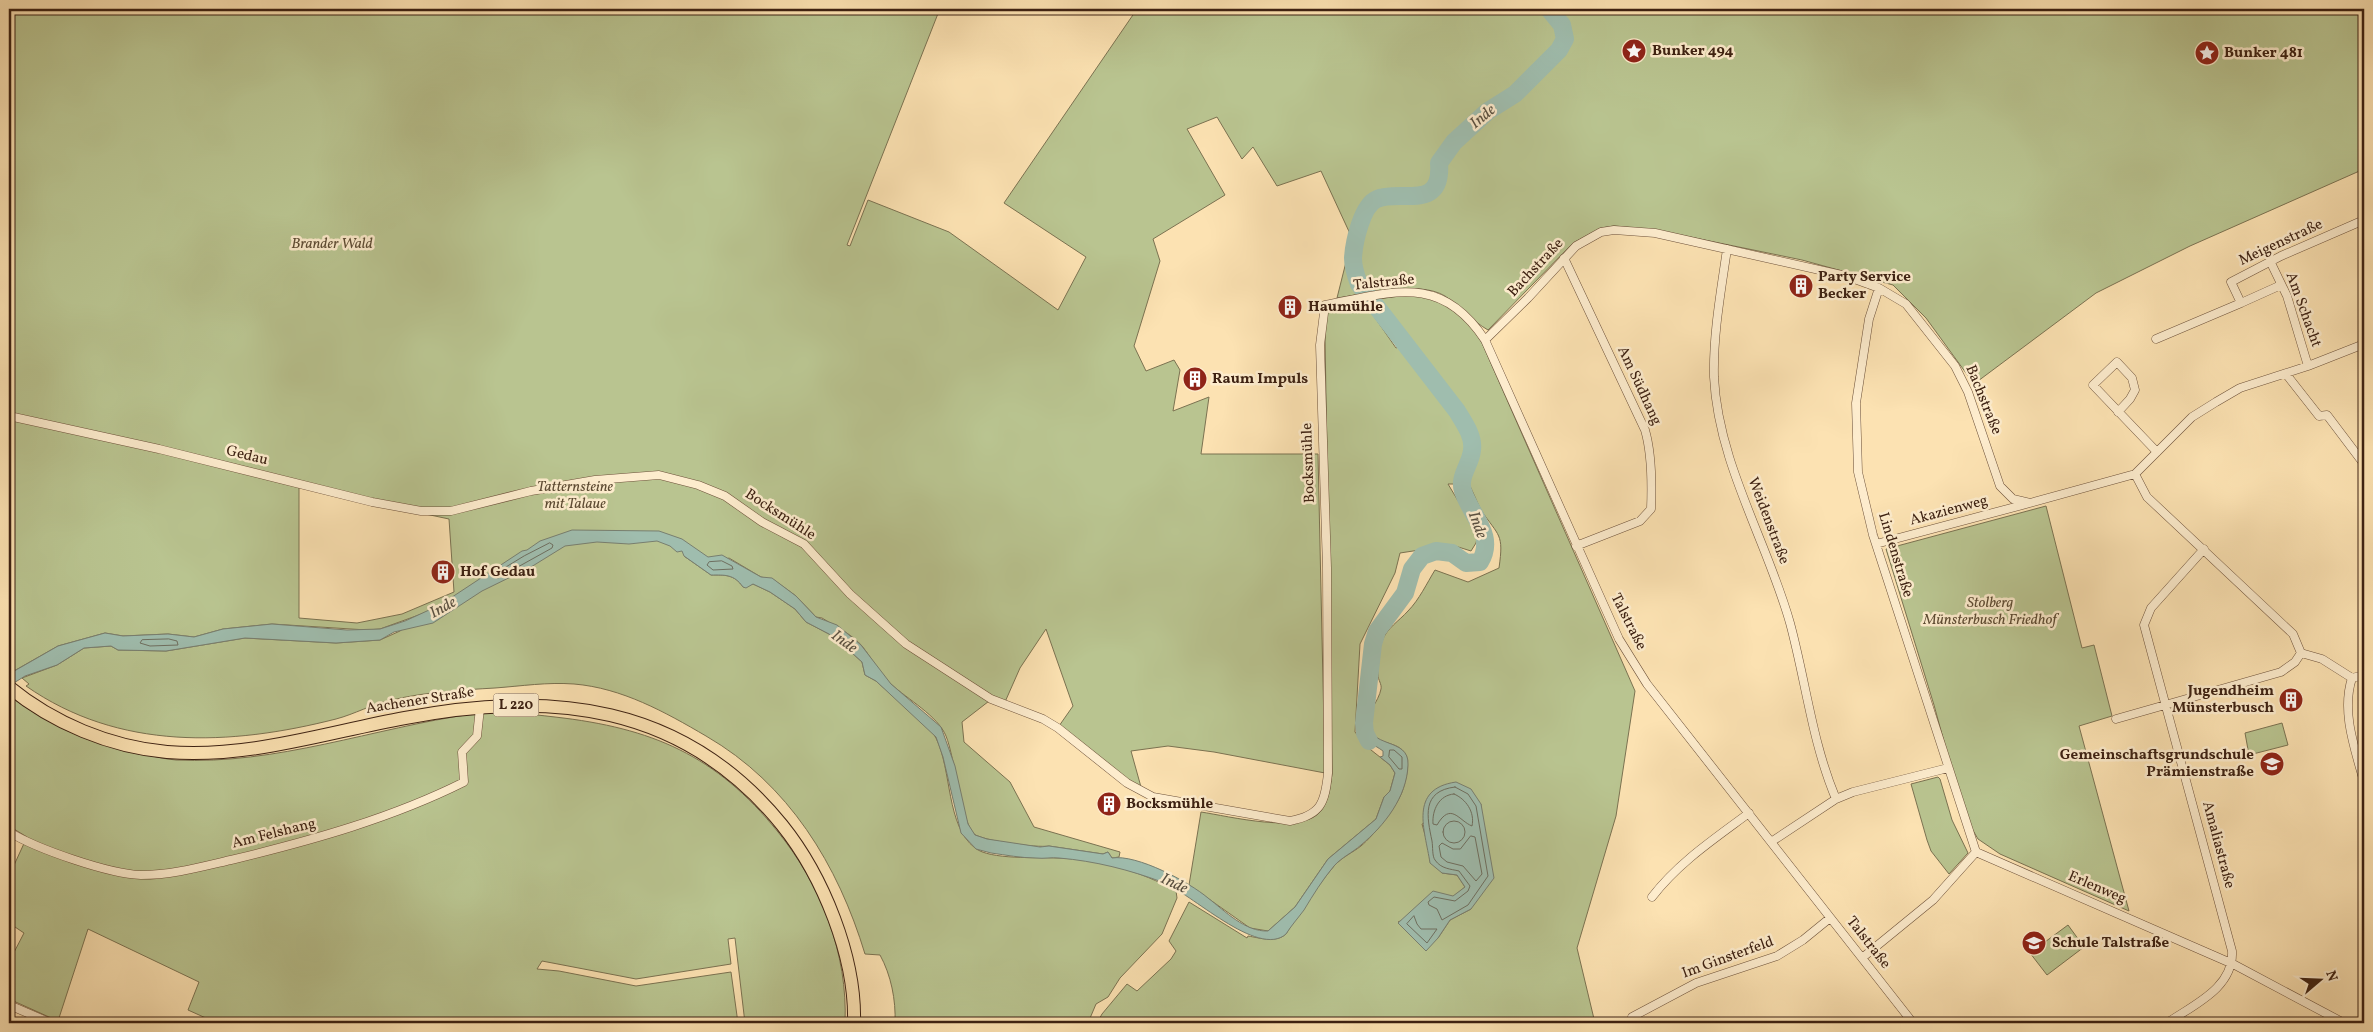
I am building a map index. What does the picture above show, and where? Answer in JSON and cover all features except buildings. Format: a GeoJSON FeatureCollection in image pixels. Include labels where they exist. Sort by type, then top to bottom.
{"type":"FeatureCollection","features":[{"type":"Feature","properties":{"kind":"main road","name":"Aachener Straße"},"geometry":{"type":"LineString","coordinates":[[12,690],[44,712],[104,740],[167,752],[223,751],[281,744],[408,717],[520,705],[587,709],[647,726],[682,740],[716,761],[746,786],[793,839],[814,871],[833,915],[846,959],[854,1023]]}},
{"type":"Feature","properties":{"kind":"street","name":"Meigenstraße"},"geometry":{"type":"LineString","coordinates":[[2240,303],[2231,282],[2271,263],[2281,256],[2364,220]]}},
{"type":"Feature","properties":{"kind":"street","name":"Bachstraße"},"geometry":{"type":"LineString","coordinates":[[1485,340],[1528,298],[1564,258],[1588,237],[1614,230],[1655,233],[1846,276],[1879,288],[1906,304],[1955,366],[1970,399],[2000,486],[2013,499],[2030,503]]}},
{"type":"Feature","properties":{"kind":"street","name":"Weidenstraße"},"geometry":{"type":"LineString","coordinates":[[1727,249],[1714,335],[1714,379],[1722,427],[1734,470],[1782,595],[1818,748],[1836,799]]}},
{"type":"Feature","properties":{"kind":"street","name":"Am Südhang"},"geometry":{"type":"LineString","coordinates":[[1564,258],[1645,430],[1648,441],[1652,499],[1651,509],[1640,521],[1576,546]]}},
{"type":"Feature","properties":{"kind":"street","name":"Am Schacht"},"geometry":{"type":"LineString","coordinates":[[2271,263],[2287,296],[2308,366]]}},
{"type":"Feature","properties":{"kind":"street"},"geometry":{"type":"LineString","coordinates":[[2156,339],[2281,285]]}},
{"type":"Feature","properties":{"kind":"street","name":"Lindenstraße"},"geometry":{"type":"LineString","coordinates":[[1879,288],[1869,319],[1862,352],[1856,403],[1856,440],[1863,498],[1876,544],[1976,852]]}},
{"type":"Feature","properties":{"kind":"street","name":"Talstraße"},"geometry":{"type":"LineString","coordinates":[[1325,305],[1384,295],[1423,292],[1439,297],[1464,312],[1485,340],[1618,639],[1647,684],[1913,1023]]}},
{"type":"Feature","properties":{"kind":"street","name":"Bocksmühle"},"geometry":{"type":"LineString","coordinates":[[480,505],[531,491],[595,480],[658,475],[698,485],[725,496],[762,522],[804,544],[850,594],[906,644],[991,700],[1043,719],[1058,728],[1127,783],[1154,797],[1198,806],[1290,821],[1306,818],[1318,810],[1326,795],[1328,773],[1327,568],[1320,354],[1325,305]]}},
{"type":"Feature","properties":{"kind":"street","name":"Am Schacht"},"geometry":{"type":"LineString","coordinates":[[2135,474],[2198,412],[2240,388],[2286,374],[2364,344]]}},
{"type":"Feature","properties":{"kind":"street"},"geometry":{"type":"LineString","coordinates":[[2118,412],[2130,399],[2135,390],[2132,378],[2117,362],[2092,385],[2118,412],[2157,452]]}},
{"type":"Feature","properties":{"kind":"street"},"geometry":{"type":"LineString","coordinates":[[2286,374],[2319,416],[2327,415],[2364,464]]}},
{"type":"Feature","properties":{"kind":"street","name":"Gedau"},"geometry":{"type":"LineString","coordinates":[[9,416],[159,449],[372,502],[428,511],[451,511],[480,505]]}},
{"type":"Feature","properties":{"kind":"street"},"geometry":{"type":"LineString","coordinates":[[2030,503],[2135,474],[2148,497],[2293,634],[2301,653]]}},
{"type":"Feature","properties":{"kind":"street","name":"Akazienweg"},"geometry":{"type":"LineString","coordinates":[[1876,544],[2030,503]]}},
{"type":"Feature","properties":{"kind":"street","name":"Amaliastraße"},"geometry":{"type":"LineString","coordinates":[[2204,550],[2151,608],[2144,625],[2232,951],[2232,964]]}},
{"type":"Feature","properties":{"kind":"street"},"geometry":{"type":"LineString","coordinates":[[2301,653],[2322,658],[2352,678],[2364,675]]}},
{"type":"Feature","properties":{"kind":"street"},"geometry":{"type":"LineString","coordinates":[[2116,720],[2281,672],[2295,662],[2301,653]]}},
{"type":"Feature","properties":{"kind":"street"},"geometry":{"type":"LineString","coordinates":[[2352,678],[2348,691],[2347,710],[2364,782]]}},
{"type":"Feature","properties":{"kind":"street","name":"Am Felshang"},"geometry":{"type":"LineString","coordinates":[[9,832],[27,843],[110,870],[140,875],[174,873],[308,842],[442,794],[464,782],[462,752],[477,736],[480,708]]}},
{"type":"Feature","properties":{"kind":"street"},"geometry":{"type":"LineString","coordinates":[[1771,842],[1836,799],[1853,792],[1948,768]]}},
{"type":"Feature","properties":{"kind":"street"},"geometry":{"type":"LineString","coordinates":[[1652,897],[1666,879],[1696,853],[1749,813]]}},
{"type":"Feature","properties":{"kind":"street"},"geometry":{"type":"LineString","coordinates":[[1862,958],[1933,900],[1976,852]]}},
{"type":"Feature","properties":{"kind":"street","name":"Erlenweg"},"geometry":{"type":"LineString","coordinates":[[1976,852],[2232,964],[2344,1023]]}},
{"type":"Feature","properties":{"kind":"street","name":"Im Ginsterfeld"},"geometry":{"type":"LineString","coordinates":[[1632,1017],[1696,983],[1777,956],[1803,940],[1830,918]]}},
{"type":"Feature","properties":{"kind":"street"},"geometry":{"type":"LineString","coordinates":[[2167,1023],[2223,983],[2232,964]]}},
{"type":"Feature","properties":{"kind":"street"},"geometry":{"type":"LineString","coordinates":[[9,1005],[51,1023]]}},
{"type":"Feature","properties":{"kind":"green space"},"geometry":{"type":"Polygon","coordinates":[[[9,9],[935,9],[939,11],[847,245],[850,246],[868,200],[949,232],[1058,310],[1086,257],[1004,203],[1137,9],[2364,9],[2364,169],[2190,246],[2096,293],[1974,384],[1926,318],[1893,285],[1802,260],[1656,230],[1614,226],[1601,228],[1573,243],[1488,330],[1445,296],[1434,291],[1407,289],[1377,291],[1337,298],[1352,238],[1321,171],[1277,186],[1253,147],[1242,159],[1217,117],[1187,129],[1225,195],[1153,239],[1160,261],[1134,346],[1146,371],[1174,360],[1180,370],[1173,411],[1209,397],[1201,454],[1318,454],[1325,773],[1214,752],[1168,746],[1131,751],[1141,787],[1129,781],[1059,726],[1073,706],[1046,629],[1020,668],[1005,702],[993,698],[962,722],[964,742],[1010,782],[1034,827],[1120,852],[1119,857],[1112,858],[1108,852],[1103,854],[1049,846],[1022,845],[979,837],[969,827],[965,816],[949,746],[942,729],[929,715],[887,680],[854,638],[822,618],[816,617],[796,596],[774,580],[761,577],[729,558],[703,568],[684,556],[711,575],[733,577],[743,587],[753,584],[770,592],[795,609],[806,622],[829,634],[841,643],[862,662],[865,675],[876,681],[931,730],[941,751],[954,812],[959,826],[975,848],[982,852],[1002,856],[1072,859],[1119,867],[1176,891],[1177,898],[1162,934],[1120,978],[1108,997],[1096,1004],[1088,1023],[895,1023],[895,1005],[892,988],[884,963],[880,955],[865,954],[854,921],[825,859],[786,803],[736,755],[675,718],[643,702],[609,690],[574,684],[534,684],[417,695],[371,706],[336,719],[296,728],[216,738],[176,737],[137,732],[99,722],[62,707],[26,686],[29,684],[22,678],[57,665],[84,648],[111,646],[118,650],[166,651],[245,638],[336,643],[380,640],[400,631],[427,612],[380,629],[367,630],[272,624],[223,629],[194,637],[168,634],[123,636],[105,633],[58,646],[14,671],[9,666],[9,9]],[[299,487],[299,618],[357,623],[402,614],[454,592],[449,519],[299,487]]]}},
{"type":"Feature","properties":{"kind":"green space"},"geometry":{"type":"Polygon","coordinates":[[[1405,295],[1418,296],[1440,302],[1459,314],[1475,332],[1482,343],[1635,691],[1616,816],[1577,948],[1595,1023],[1097,1023],[1102,1014],[1127,984],[1137,991],[1171,959],[1176,951],[1169,941],[1189,902],[1247,938],[1248,936],[1273,939],[1286,934],[1328,873],[1337,863],[1361,846],[1372,835],[1391,811],[1403,789],[1407,770],[1407,758],[1402,750],[1396,746],[1373,736],[1368,728],[1368,718],[1381,689],[1378,677],[1378,662],[1384,636],[1416,602],[1435,570],[1468,582],[1499,568],[1501,548],[1499,536],[1481,510],[1469,484],[1448,484],[1478,534],[1476,543],[1471,551],[1452,545],[1400,553],[1395,573],[1360,644],[1355,732],[1366,746],[1390,765],[1395,773],[1390,791],[1384,797],[1376,819],[1328,859],[1295,907],[1268,931],[1250,928],[1189,885],[1201,812],[1264,822],[1298,822],[1312,818],[1321,811],[1330,789],[1332,774],[1325,336],[1327,310],[1366,305],[1396,348],[1407,343],[1379,299],[1405,295]],[[1481,804],[1422,824],[1427,842],[1442,873],[1457,875],[1465,887],[1453,897],[1398,922],[1438,938],[1450,920],[1471,909],[1481,804]]]}},
{"type":"Feature","properties":{"kind":"green space","name":"Stolberg Münsterbusch Friedhof"},"geometry":{"type":"Polygon","coordinates":[[[2046,506],[2082,648],[2094,645],[2112,716],[2079,726],[2129,911],[2000,854],[1978,839],[1964,815],[1934,705],[1886,549],[2046,506]]]}},
{"type":"Feature","properties":{"kind":"green space"},"geometry":{"type":"Polygon","coordinates":[[[9,696],[41,717],[87,739],[121,749],[176,760],[251,757],[325,744],[435,720],[493,712],[590,722],[652,738],[680,750],[706,765],[731,783],[755,805],[793,853],[807,874],[829,922],[842,972],[845,997],[845,1023],[745,1023],[735,938],[728,939],[731,964],[636,979],[542,961],[537,969],[559,971],[636,986],[731,972],[738,1023],[217,1023],[188,1010],[199,982],[88,929],[58,1021],[9,999],[9,962],[24,933],[9,923],[9,876],[27,837],[9,826],[9,696]]]}},
{"type":"Feature","properties":{"kind":"green space"},"geometry":{"type":"Polygon","coordinates":[[[2282,723],[2288,745],[2249,755],[2245,733],[2282,723]]]}},
{"type":"Feature","properties":{"kind":"green space"},"geometry":{"type":"Polygon","coordinates":[[[1938,777],[1952,820],[1968,853],[1949,874],[1931,851],[1911,784],[1938,777]]]}},
{"type":"Feature","properties":{"kind":"green space"},"geometry":{"type":"Polygon","coordinates":[[[2068,925],[2084,947],[2047,975],[2030,953],[2068,925]]]}},
{"type":"Feature","properties":{"kind":"water"},"geometry":{"type":"Polygon","coordinates":[[[572,530],[659,531],[682,539],[708,557],[722,555],[761,577],[772,578],[796,596],[816,617],[837,625],[861,645],[891,684],[941,727],[955,766],[968,824],[975,835],[987,839],[1040,847],[1049,846],[1103,854],[1108,852],[1112,858],[1135,860],[1188,884],[1236,920],[1251,928],[1268,931],[1295,907],[1328,859],[1376,819],[1384,797],[1390,791],[1395,773],[1390,765],[1380,757],[1383,756],[1383,751],[1361,736],[1359,716],[1368,719],[1369,729],[1380,740],[1396,746],[1407,756],[1407,777],[1399,799],[1386,820],[1361,845],[1334,866],[1286,934],[1274,939],[1259,938],[1242,931],[1174,888],[1137,874],[1086,861],[1019,857],[976,849],[961,833],[943,757],[936,737],[876,681],[865,675],[862,662],[841,643],[829,634],[806,622],[795,609],[770,592],[753,584],[746,588],[743,587],[733,577],[711,575],[684,556],[682,551],[677,552],[670,546],[657,541],[629,544],[597,542],[565,546],[531,567],[482,591],[433,623],[394,632],[380,640],[336,643],[245,638],[166,651],[118,650],[111,646],[84,648],[57,665],[25,676],[9,686],[9,674],[58,646],[105,633],[123,636],[168,634],[194,637],[223,629],[272,624],[347,630],[380,629],[405,621],[440,605],[522,551],[527,550],[540,541],[572,530]]]}},
{"type":"Feature","properties":{"kind":"water"},"geometry":{"type":"Polygon","coordinates":[[[1456,782],[1471,789],[1481,804],[1494,878],[1471,909],[1450,920],[1438,938],[1426,951],[1398,923],[1433,891],[1453,896],[1465,887],[1457,875],[1442,873],[1430,863],[1423,825],[1425,802],[1431,793],[1441,786],[1456,782]]]}},
{"type":"Feature","properties":{"kind":"waterway","name":"Inde"},"geometry":{"type":"LineString","coordinates":[[1369,741],[1365,733],[1364,723],[1373,644],[1377,631],[1405,593],[1412,569],[1422,556],[1436,551],[1452,553],[1466,563],[1480,562],[1485,543],[1484,534],[1462,486],[1463,476],[1472,450],[1470,435],[1457,411],[1359,284],[1353,258],[1357,234],[1367,208],[1377,199],[1418,196],[1434,188],[1438,178],[1439,163],[1454,142],[1488,111],[1515,94],[1559,50],[1565,39],[1562,25],[1549,9]]}},
{"type":"Feature","properties":{"kind":"place","name":"Bunker 494"},"geometry":{"type":"Point","coordinates":[1634,51]}},
{"type":"Feature","properties":{"kind":"place","name":"Bunker 481"},"geometry":{"type":"Point","coordinates":[2207,53]}},
{"type":"Feature","properties":{"kind":"place","name":"Party Service Becker"},"geometry":{"type":"Point","coordinates":[1801,286]}},
{"type":"Feature","properties":{"kind":"place","name":"Haumühle"},"geometry":{"type":"Point","coordinates":[1290,307]}},
{"type":"Feature","properties":{"kind":"place","name":"Raum Impuls"},"geometry":{"type":"Point","coordinates":[1195,379]}},
{"type":"Feature","properties":{"kind":"place","name":"Hof Gedau"},"geometry":{"type":"Point","coordinates":[443,572]}},
{"type":"Feature","properties":{"kind":"place","name":"Jugendheim Münsterbusch"},"geometry":{"type":"Point","coordinates":[2291,700]}},
{"type":"Feature","properties":{"kind":"place","name":"Gemeinschaftsgrundschule Prämienstraße"},"geometry":{"type":"Point","coordinates":[2272,764]}},
{"type":"Feature","properties":{"kind":"place","name":"Bocksmühle"},"geometry":{"type":"Point","coordinates":[1109,804]}},
{"type":"Feature","properties":{"kind":"place","name":"Schule Talstraße"},"geometry":{"type":"Point","coordinates":[2034,943]}},
{"type":"Feature","properties":{"kind":"park label","name":"Brander Wald"},"geometry":{"type":"Point","coordinates":[332,244]}},
{"type":"Feature","properties":{"kind":"park label","name":"Tatternsteine mit Talaue"},"geometry":{"type":"Point","coordinates":[575,496]}}]}
